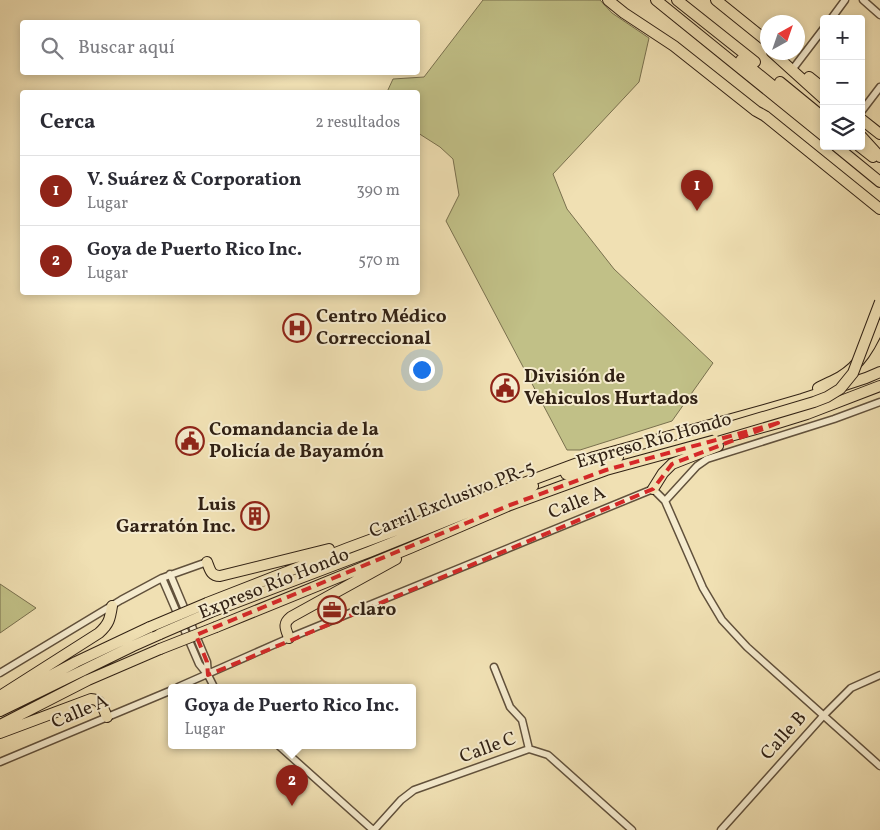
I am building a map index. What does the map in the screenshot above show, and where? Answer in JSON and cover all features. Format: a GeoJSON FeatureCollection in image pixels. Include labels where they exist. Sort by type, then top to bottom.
{"type":"FeatureCollection","features":[{"type":"Feature","properties":{"kind":"highway"},"geometry":{"type":"LineString","coordinates":[[611,0],[624,13],[674,46],[880,209]]}},
{"type":"Feature","properties":{"kind":"highway"},"geometry":{"type":"LineString","coordinates":[[656,0],[820,133]]}},
{"type":"Feature","properties":{"kind":"highway"},"geometry":{"type":"LineString","coordinates":[[663,0],[674,3],[820,115]]}},
{"type":"Feature","properties":{"kind":"highway"},"geometry":{"type":"LineString","coordinates":[[716,0],[760,36]]}},
{"type":"Feature","properties":{"kind":"highway"},"geometry":{"type":"LineString","coordinates":[[674,3],[820,124]]}},
{"type":"Feature","properties":{"kind":"highway"},"geometry":{"type":"LineString","coordinates":[[729,11],[760,42]]}},
{"type":"Feature","properties":{"kind":"highway"},"geometry":{"type":"LineString","coordinates":[[781,60],[820,96]]}},
{"type":"Feature","properties":{"kind":"highway"},"geometry":{"type":"LineString","coordinates":[[789,60],[820,86]]}},
{"type":"Feature","properties":{"kind":"highway"},"geometry":{"type":"LineString","coordinates":[[865,122],[880,134]]}},
{"type":"Feature","properties":{"kind":"highway"},"geometry":{"type":"LineString","coordinates":[[865,140],[880,157]]}},
{"type":"Feature","properties":{"kind":"highway"},"geometry":{"type":"LineString","coordinates":[[841,150],[880,182]]}},
{"type":"Feature","properties":{"kind":"highway"},"geometry":{"type":"LineString","coordinates":[[852,150],[880,173]]}},
{"type":"Feature","properties":{"kind":"highway"},"geometry":{"type":"LineString","coordinates":[[865,150],[880,163]]}},
{"type":"Feature","properties":{"kind":"highway","name":"Carril Exclusivo PR-5"},"geometry":{"type":"LineString","coordinates":[[0,711],[160,634],[209,607],[284,583],[368,552],[536,485],[592,465],[827,397],[847,382],[856,368],[880,302]]}},
{"type":"Feature","properties":{"kind":"highway"},"geometry":{"type":"LineString","coordinates":[[802,399],[842,376],[854,366],[869,348],[880,325]]}},
{"type":"Feature","properties":{"kind":"highway","name":"Expreso Río Hondo"},"geometry":{"type":"LineString","coordinates":[[0,703],[76,662],[150,627],[209,607],[348,548],[594,457],[802,399],[880,372]]}},
{"type":"Feature","properties":{"kind":"highway","name":"Expreso Río Hondo"},"geometry":{"type":"LineString","coordinates":[[0,725],[88,680],[510,505],[606,470],[807,414],[880,386]]}},
{"type":"Feature","properties":{"kind":"highway"},"geometry":{"type":"LineString","coordinates":[[653,489],[662,473],[672,464],[778,423]]}},
{"type":"Feature","properties":{"kind":"highway"},"geometry":{"type":"LineString","coordinates":[[207,562],[211,573],[220,576],[334,548],[348,548]]}},
{"type":"Feature","properties":{"kind":"highway"},"geometry":{"type":"LineString","coordinates":[[289,638],[286,625],[287,620],[291,617],[394,562],[410,548]]}},
{"type":"Feature","properties":{"kind":"highway"},"geometry":{"type":"LineString","coordinates":[[0,696],[99,633],[109,622],[112,606]]}},
{"type":"Feature","properties":{"kind":"highway"},"geometry":{"type":"LineString","coordinates":[[0,733],[91,699],[100,702],[107,717]]}},
{"type":"Feature","properties":{"kind":"street"},"geometry":{"type":"LineString","coordinates":[[834,15],[845,0]]}},
{"type":"Feature","properties":{"kind":"street"},"geometry":{"type":"LineString","coordinates":[[863,0],[880,14]]}},
{"type":"Feature","properties":{"kind":"street"},"geometry":{"type":"LineString","coordinates":[[796,66],[820,33]]}},
{"type":"Feature","properties":{"kind":"street"},"geometry":{"type":"LineString","coordinates":[[865,107],[880,87]]}},
{"type":"Feature","properties":{"kind":"street"},"geometry":{"type":"LineString","coordinates":[[665,501],[697,466],[707,459],[825,422],[880,402]]}},
{"type":"Feature","properties":{"kind":"street"},"geometry":{"type":"LineString","coordinates":[[653,489],[665,501],[703,588],[722,620],[747,647],[880,766]]}},
{"type":"Feature","properties":{"kind":"street","name":"Calle A"},"geometry":{"type":"LineString","coordinates":[[186,684],[289,638],[653,489]]}},
{"type":"Feature","properties":{"kind":"street"},"geometry":{"type":"LineString","coordinates":[[0,672],[121,600],[162,578],[207,562]]}},
{"type":"Feature","properties":{"kind":"street"},"geometry":{"type":"LineString","coordinates":[[170,574],[208,662],[208,675]]}},
{"type":"Feature","properties":{"kind":"street"},"geometry":{"type":"LineString","coordinates":[[162,578],[199,664],[212,684]]}},
{"type":"Feature","properties":{"kind":"street"},"geometry":{"type":"LineString","coordinates":[[494,668],[510,707],[522,720],[529,749]]}},
{"type":"Feature","properties":{"kind":"street","name":"Calle B"},"geometry":{"type":"LineString","coordinates":[[721,830],[824,715],[851,688],[880,675]]}},
{"type":"Feature","properties":{"kind":"street","name":"Calle A"},"geometry":{"type":"LineString","coordinates":[[0,762],[168,692]]}},
{"type":"Feature","properties":{"kind":"street"},"geometry":{"type":"LineString","coordinates":[[283,749],[374,830]]}},
{"type":"Feature","properties":{"kind":"street","name":"Calle C"},"geometry":{"type":"LineString","coordinates":[[374,830],[401,800],[414,790],[529,749],[548,754],[632,830]]}},
{"type":"Feature","properties":{"kind":"highlighted area"},"geometry":{"type":"Polygon","coordinates":[[[778,423],[672,464],[653,489],[208,675],[207,662],[196,635],[510,505],[606,470],[778,423]]]}},
{"type":"Feature","properties":{"kind":"shaded area"},"geometry":{"type":"Polygon","coordinates":[[[483,0],[600,0],[612,13],[649,38],[639,82],[553,174],[567,209],[614,269],[713,363],[672,421],[580,450],[567,450],[446,221],[459,195],[453,159],[440,147],[420,134],[420,90],[388,90],[393,79],[424,77],[483,0]]]}},
{"type":"Feature","properties":{"kind":"shaded area"},"geometry":{"type":"Polygon","coordinates":[[[0,584],[36,608],[0,633],[0,584]]]}},
{"type":"Feature","properties":{"kind":"place","name":"V. Suárez & Corporation"},"geometry":{"type":"Point","coordinates":[697,211]}},
{"type":"Feature","properties":{"kind":"place","name":"Centro Médico Correccional"},"geometry":{"type":"Point","coordinates":[297,328]}},
{"type":"Feature","properties":{"kind":"place","name":"División de Vehiculos Hurtados"},"geometry":{"type":"Point","coordinates":[505,388]}},
{"type":"Feature","properties":{"kind":"place","name":"Comandancia de la Policía de Bayamón"},"geometry":{"type":"Point","coordinates":[190,441]}},
{"type":"Feature","properties":{"kind":"place","name":"Luis Garratón Inc."},"geometry":{"type":"Point","coordinates":[255,516]}},
{"type":"Feature","properties":{"kind":"place","name":"claro"},"geometry":{"type":"Point","coordinates":[332,610]}},
{"type":"Feature","properties":{"kind":"place","name":"Goya de Puerto Rico Inc."},"geometry":{"type":"Point","coordinates":[292,806]}}]}
